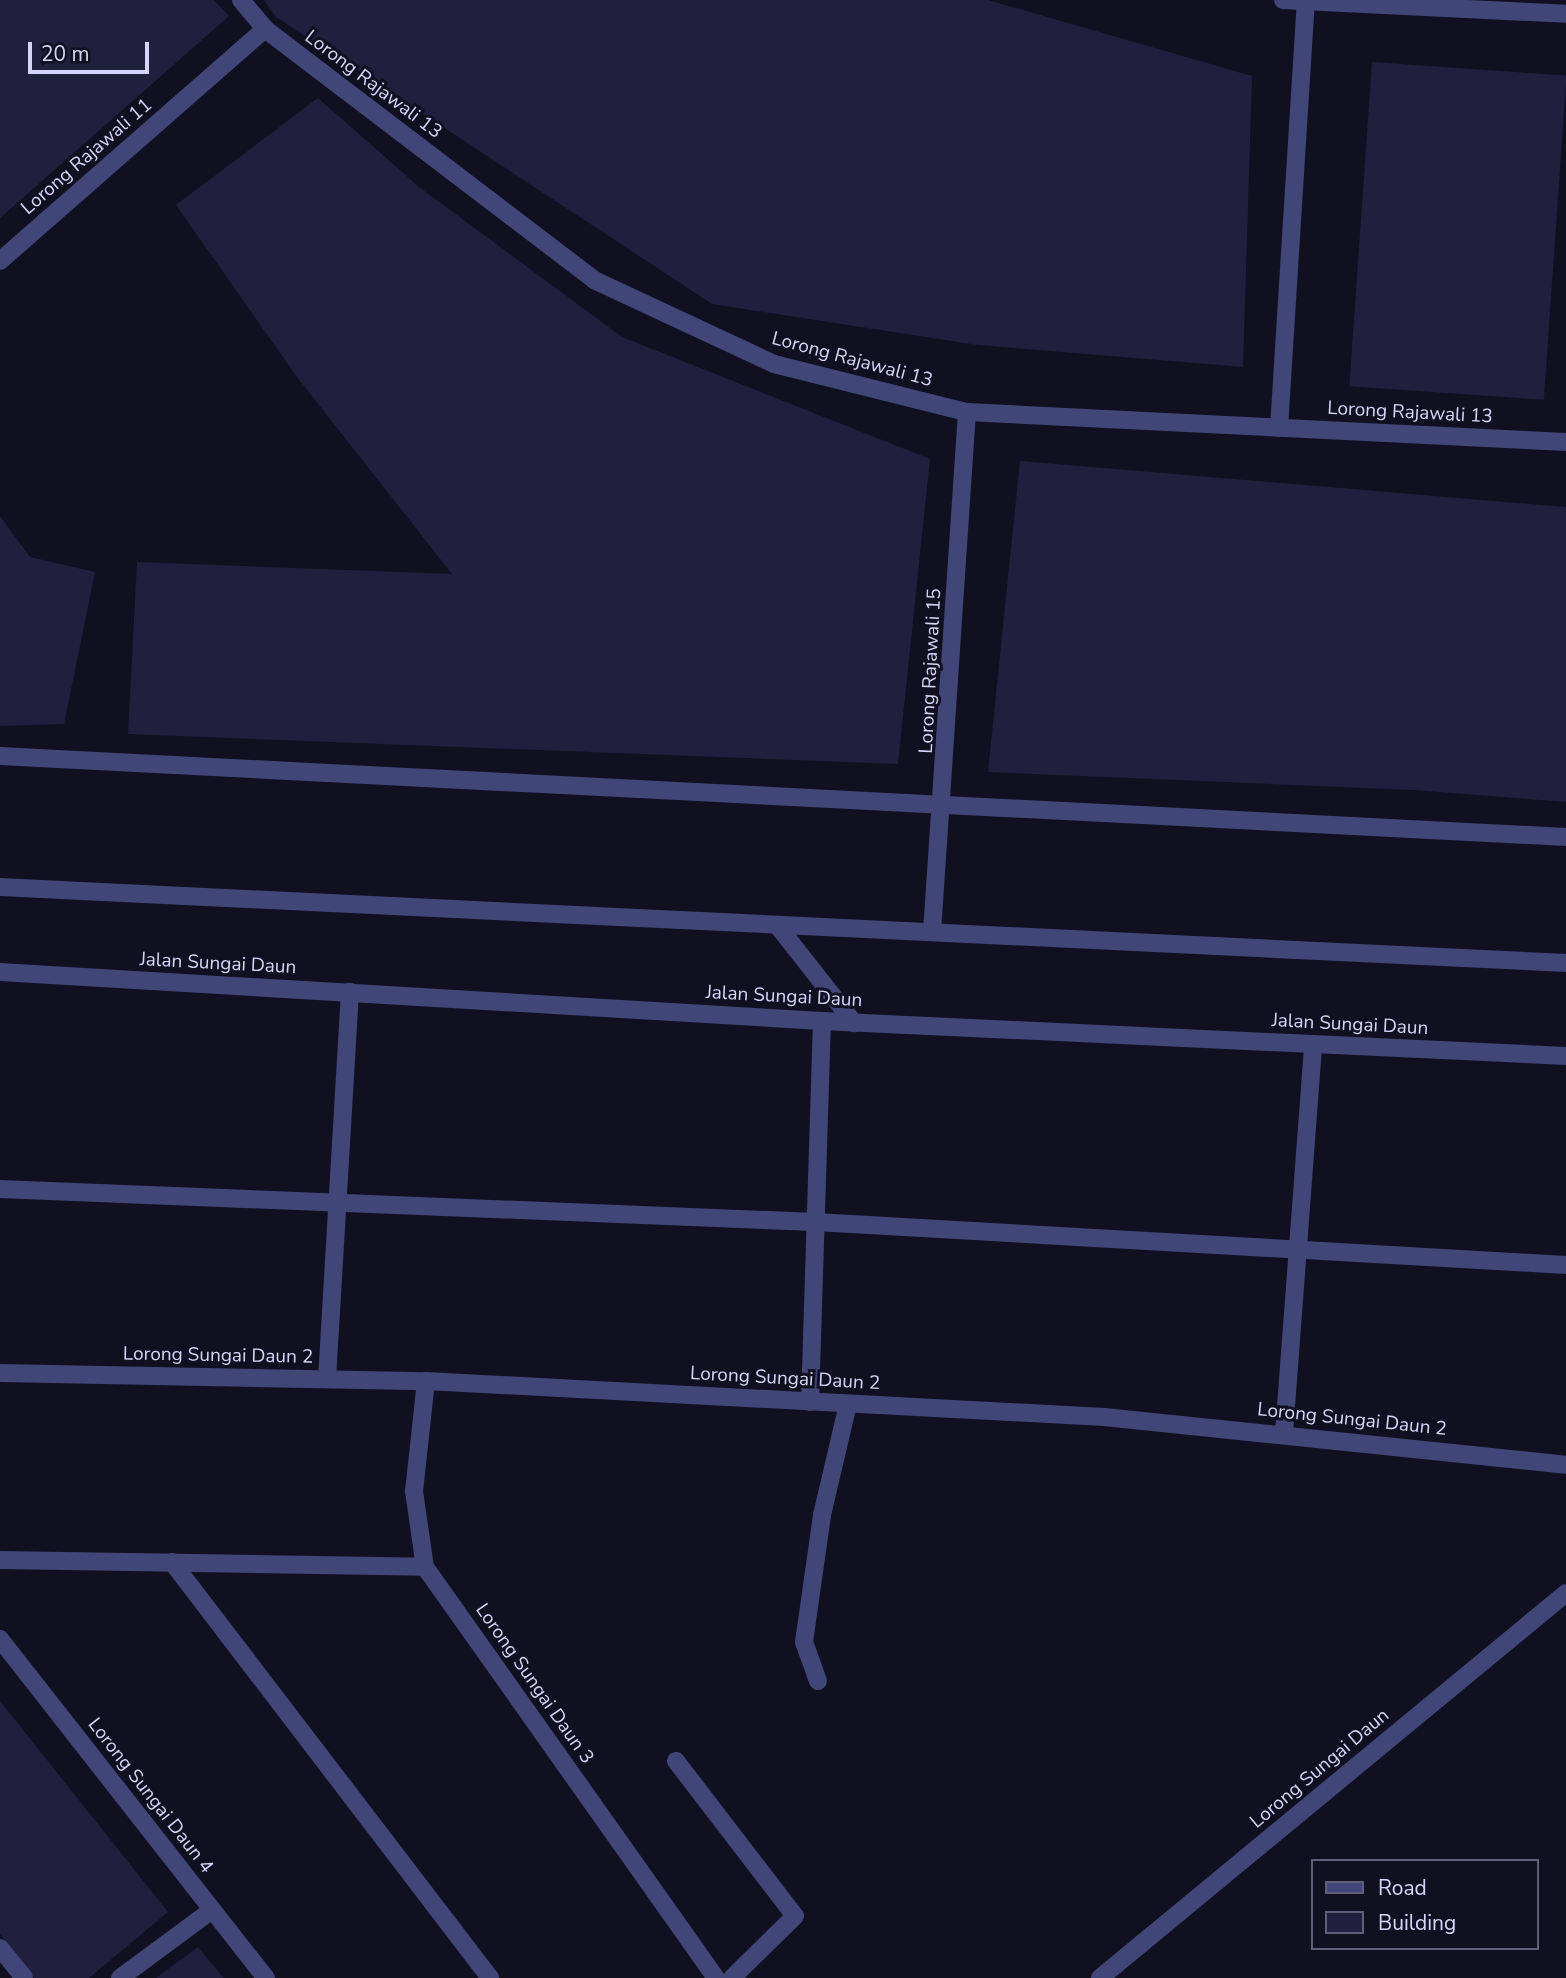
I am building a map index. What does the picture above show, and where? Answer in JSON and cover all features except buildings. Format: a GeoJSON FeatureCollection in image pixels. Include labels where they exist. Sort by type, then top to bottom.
{"type":"FeatureCollection","features":[{"type":"Feature","properties":{"kind":"street","name":"Lorong Rajawali 13"},"geometry":{"type":"LineString","coordinates":[[241,0],[265,29],[594,280],[774,364],[967,412],[1566,442]]}},
{"type":"Feature","properties":{"kind":"street"},"geometry":{"type":"LineString","coordinates":[[1283,0],[1566,14]]}},
{"type":"Feature","properties":{"kind":"street"},"geometry":{"type":"LineString","coordinates":[[1279,428],[1306,2]]}},
{"type":"Feature","properties":{"kind":"street","name":"Lorong Rajawali 11"},"geometry":{"type":"LineString","coordinates":[[0,261],[265,29]]}},
{"type":"Feature","properties":{"kind":"street","name":"Lorong Rajawali 15"},"geometry":{"type":"LineString","coordinates":[[932,932],[944,806],[967,412]]}},
{"type":"Feature","properties":{"kind":"street"},"geometry":{"type":"LineString","coordinates":[[0,756],[1566,837]]}},
{"type":"Feature","properties":{"kind":"street"},"geometry":{"type":"LineString","coordinates":[[0,887],[1566,963]]}},
{"type":"Feature","properties":{"kind":"street"},"geometry":{"type":"LineString","coordinates":[[777,925],[854,1023]]}},
{"type":"Feature","properties":{"kind":"street","name":"Jalan Sungai Daun"},"geometry":{"type":"LineString","coordinates":[[0,972],[854,1023],[1566,1056]]}},
{"type":"Feature","properties":{"kind":"street"},"geometry":{"type":"LineString","coordinates":[[327,1379],[335,1203],[350,992]]}},
{"type":"Feature","properties":{"kind":"street"},"geometry":{"type":"LineString","coordinates":[[810,1402],[822,1021]]}},
{"type":"Feature","properties":{"kind":"street"},"geometry":{"type":"LineString","coordinates":[[1284,1433],[1300,1250],[1313,1044]]}},
{"type":"Feature","properties":{"kind":"street"},"geometry":{"type":"LineString","coordinates":[[0,1189],[816,1222],[1566,1265]]}},
{"type":"Feature","properties":{"kind":"street","name":"Lorong Sungai Daun 2"},"geometry":{"type":"LineString","coordinates":[[0,1373],[426,1381],[848,1404],[1284,1433],[1566,1465]]}},
{"type":"Feature","properties":{"kind":"street","name":"Lorong Sungai Daun 3"},"geometry":{"type":"LineString","coordinates":[[426,1381],[414,1491],[425,1567],[716,1978]]}},
{"type":"Feature","properties":{"kind":"street"},"geometry":{"type":"LineString","coordinates":[[818,1681],[804,1642],[822,1515],[848,1404]]}},
{"type":"Feature","properties":{"kind":"street"},"geometry":{"type":"LineString","coordinates":[[0,1560],[425,1567]]}},
{"type":"Feature","properties":{"kind":"street"},"geometry":{"type":"LineString","coordinates":[[172,1562],[490,1978]]}},
{"type":"Feature","properties":{"kind":"street","name":"Lorong Sungai Daun"},"geometry":{"type":"LineString","coordinates":[[1100,1978],[1566,1593]]}},
{"type":"Feature","properties":{"kind":"street","name":"Lorong Sungai Daun 4"},"geometry":{"type":"LineString","coordinates":[[0,1639],[266,1978]]}},
{"type":"Feature","properties":{"kind":"street"},"geometry":{"type":"LineString","coordinates":[[676,1762],[795,1916],[732,1978]]}},
{"type":"Feature","properties":{"kind":"street"},"geometry":{"type":"LineString","coordinates":[[120,1978],[212,1910]]}},
{"type":"Feature","properties":{"kind":"street"},"geometry":{"type":"LineString","coordinates":[[0,1948],[24,1978]]}}]}
